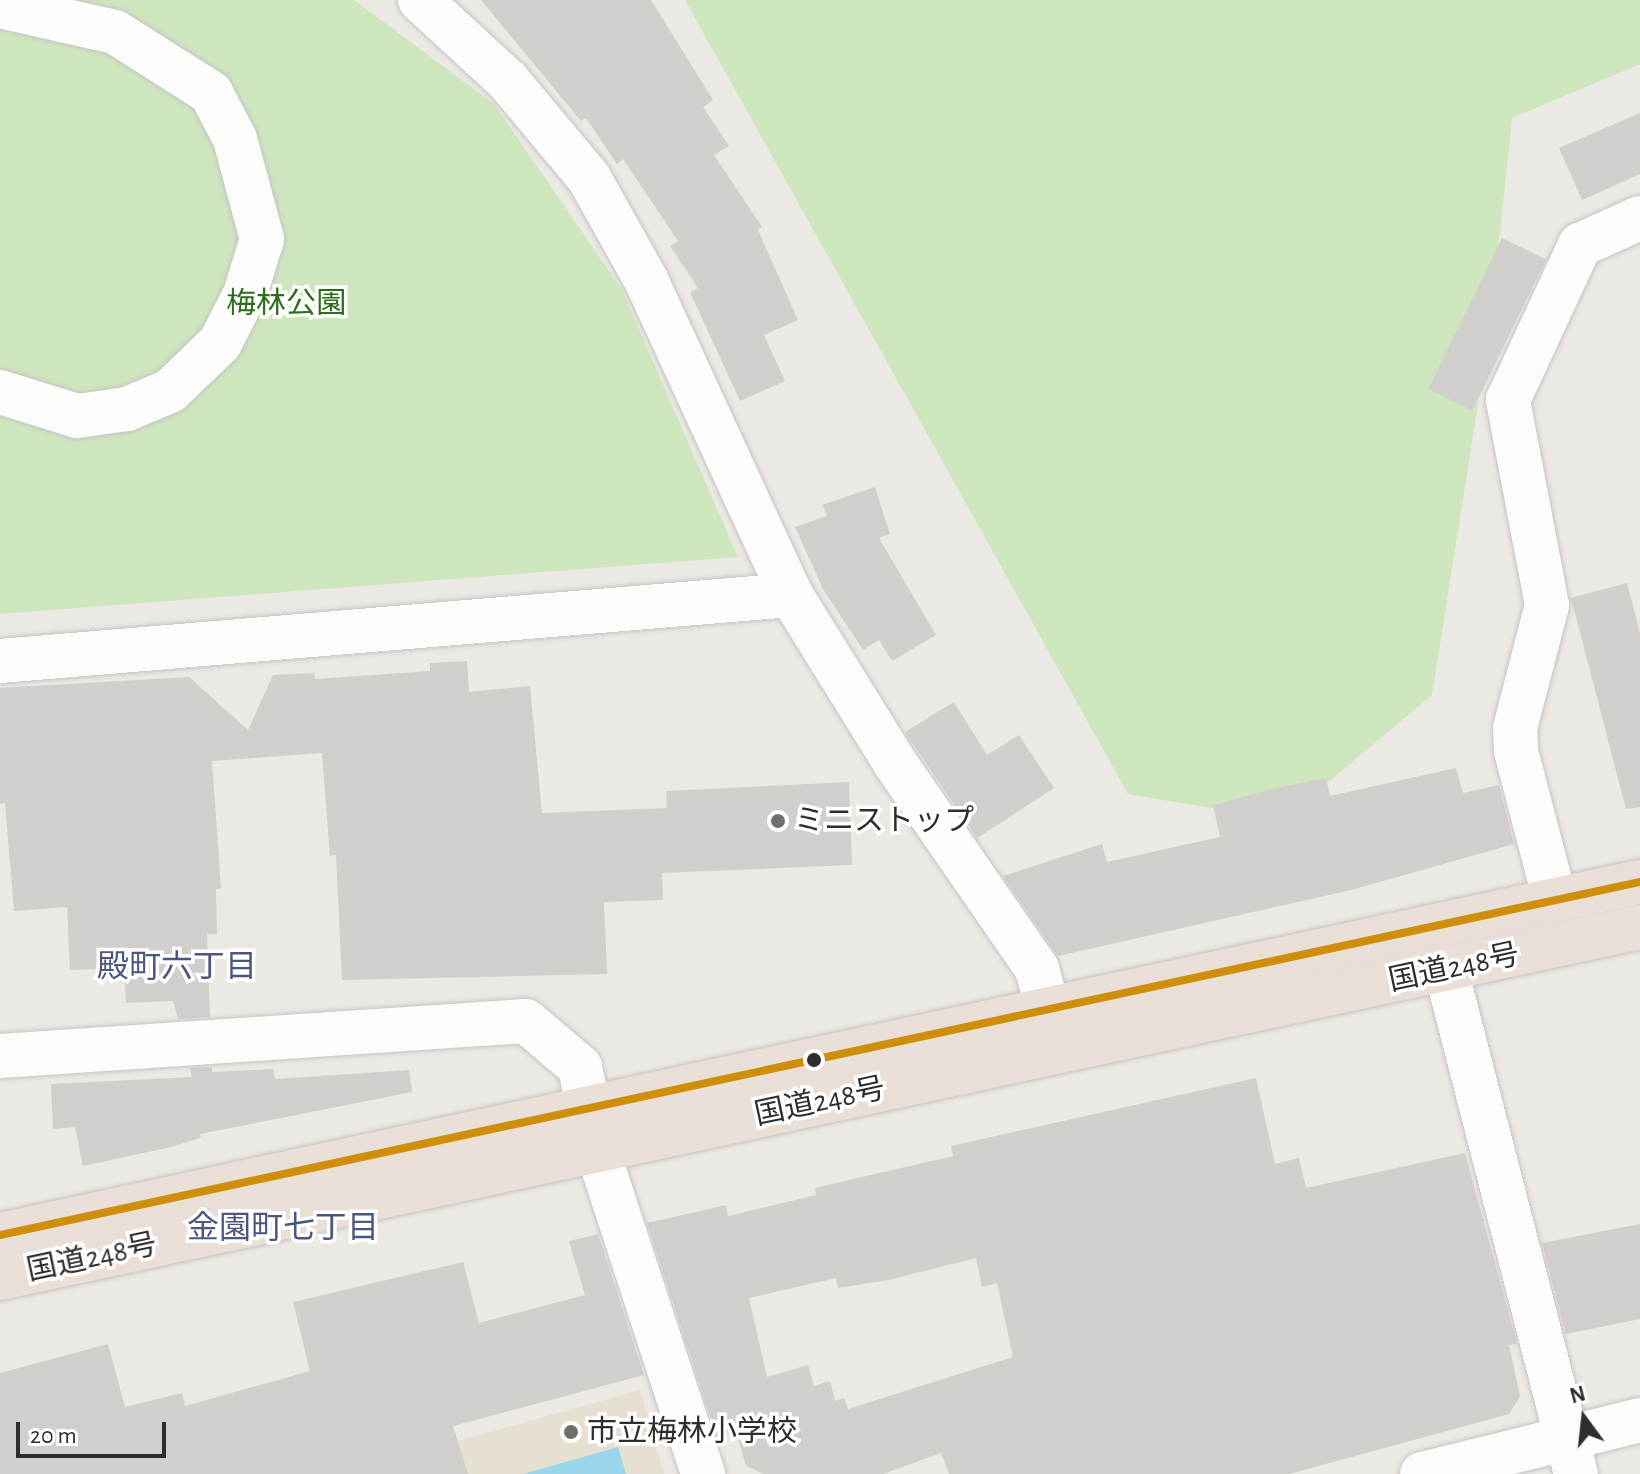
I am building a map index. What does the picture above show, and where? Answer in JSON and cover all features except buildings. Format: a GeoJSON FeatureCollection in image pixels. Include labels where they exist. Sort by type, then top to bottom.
{"type":"FeatureCollection","features":[{"type":"Feature","properties":{"kind":"highway","name":"国道248号"},"geometry":{"type":"LineString","coordinates":[[0,1235],[586,1107],[1049,1013],[1640,882]]}},
{"type":"Feature","properties":{"kind":"highway","name":"国道248号"},"geometry":{"type":"LineString","coordinates":[[0,1278],[1640,927]]}},
{"type":"Feature","properties":{"kind":"street"},"geometry":{"type":"LineString","coordinates":[[420,0],[508,81],[589,178],[646,280],[791,595],[895,763],[1037,969],[1049,1013]]}},
{"type":"Feature","properties":{"kind":"street"},"geometry":{"type":"LineString","coordinates":[[0,6],[116,16],[211,93],[235,139],[262,239],[245,294],[220,343],[170,391],[141,403],[77,416],[0,392]]}},
{"type":"Feature","properties":{"kind":"street"},"geometry":{"type":"LineString","coordinates":[[1555,900],[1516,751],[1515,728],[1547,605],[1508,400],[1580,245],[1640,218]]}},
{"type":"Feature","properties":{"kind":"street"},"geometry":{"type":"LineString","coordinates":[[0,661],[791,595]]}},
{"type":"Feature","properties":{"kind":"street"},"geometry":{"type":"LineString","coordinates":[[1446,970],[1571,1455]]}},
{"type":"Feature","properties":{"kind":"street"},"geometry":{"type":"LineString","coordinates":[[0,1056],[526,1021],[580,1067],[597,1149],[703,1474]]}},
{"type":"Feature","properties":{"kind":"street"},"geometry":{"type":"LineString","coordinates":[[1422,1474],[1571,1455],[1640,1420]]}},
{"type":"Feature","properties":{"kind":"shaded area","name":"市立梅林小学校"},"geometry":{"type":"Polygon","coordinates":[[[640,1390],[664,1474],[340,1474],[640,1390]]]}},
{"type":"Feature","properties":{"kind":"green space","name":"梅林公園"},"geometry":{"type":"Polygon","coordinates":[[[0,0],[354,0],[494,104],[622,290],[738,557],[0,614],[0,0]]]}},
{"type":"Feature","properties":{"kind":"green space"},"geometry":{"type":"Polygon","coordinates":[[[685,0],[1640,0],[1640,64],[1512,118],[1490,328],[1432,695],[1283,820],[1128,794],[685,0]]]}},
{"type":"Feature","properties":{"kind":"water"},"geometry":{"type":"Polygon","coordinates":[[[618,1447],[626,1474],[523,1474],[618,1447]]]}},
{"type":"Feature","properties":{"kind":"transit line"},"geometry":{"type":"LineString","coordinates":[[0,1235],[1640,882]]}},
{"type":"Feature","properties":{"kind":"place","name":"ミニストップ"},"geometry":{"type":"Point","coordinates":[778,821]}},
{"type":"Feature","properties":{"kind":"place","name":"市立梅林小学校"},"geometry":{"type":"Point","coordinates":[571,1432]}},
{"type":"Feature","properties":{"kind":"district","name":"殿町六丁目"},"geometry":{"type":"Point","coordinates":[177,967]}},
{"type":"Feature","properties":{"kind":"district","name":"金園町七丁目"},"geometry":{"type":"Point","coordinates":[283,1228]}}]}
